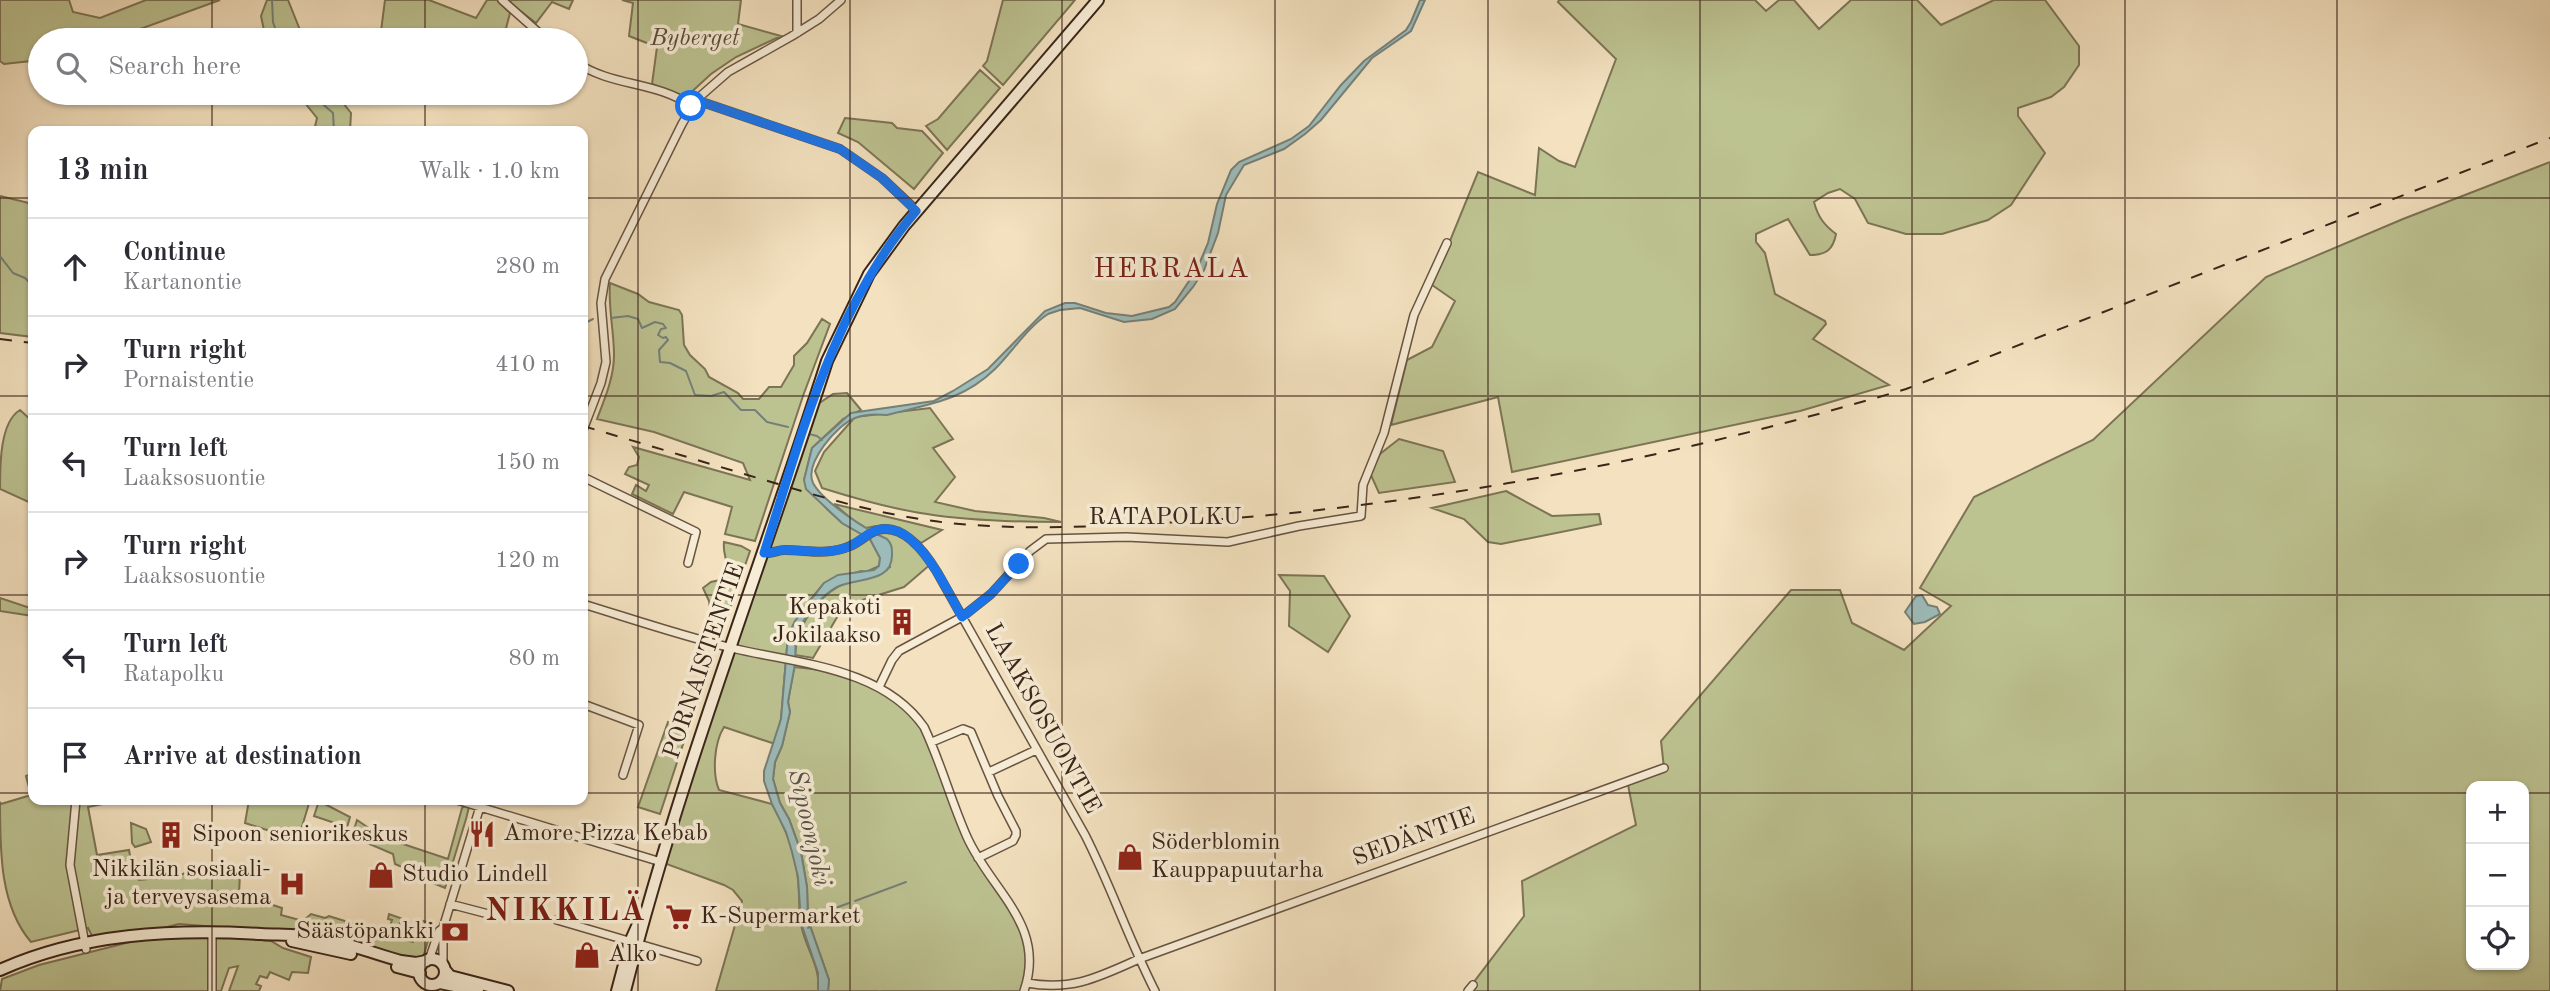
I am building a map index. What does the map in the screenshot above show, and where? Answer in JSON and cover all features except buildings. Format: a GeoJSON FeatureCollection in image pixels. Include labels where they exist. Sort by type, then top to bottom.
{"type":"FeatureCollection","features":[{"type":"Feature","properties":{"kind":"street"},"geometry":{"type":"LineString","coordinates":[[502,0],[534,28]]}},
{"type":"Feature","properties":{"kind":"street"},"geometry":{"type":"LineString","coordinates":[[797,0],[797,33]]}},
{"type":"Feature","properties":{"kind":"street"},"geometry":{"type":"LineString","coordinates":[[588,410],[601,383],[606,362],[601,303],[605,279],[694,103],[728,72],[819,19],[841,0]]}},
{"type":"Feature","properties":{"kind":"street","name":"PORNAISTENTIE"},"geometry":{"type":"LineString","coordinates":[[617,991],[654,887],[730,648],[827,360],[841,328],[869,274],[916,211],[1098,0]]}},
{"type":"Feature","properties":{"kind":"street"},"geometry":{"type":"LineString","coordinates":[[588,69],[596,74],[670,94],[840,149],[882,178],[916,211]]}},
{"type":"Feature","properties":{"kind":"street","name":"RATAPOLKU"},"geometry":{"type":"LineString","coordinates":[[962,617],[991,594],[1030,551],[1046,539],[1126,537],[1228,542],[1298,526],[1361,516],[1363,485],[1384,433],[1413,315],[1447,243]]}},
{"type":"Feature","properties":{"kind":"street"},"geometry":{"type":"LineString","coordinates":[[588,479],[696,532],[688,563]]}},
{"type":"Feature","properties":{"kind":"street","name":"LAAKSOSUONTIE"},"geometry":{"type":"LineString","coordinates":[[764,553],[771,554],[781,550],[824,553],[850,546],[881,529],[895,531],[917,545],[932,563],[1100,865],[1139,958],[1156,991]]}},
{"type":"Feature","properties":{"kind":"street"},"geometry":{"type":"LineString","coordinates":[[588,605],[730,648],[811,665],[879,687],[899,699],[913,712],[932,743],[966,835],[978,858],[1023,924],[1030,961],[1025,987]]}},
{"type":"Feature","properties":{"kind":"street"},"geometry":{"type":"LineString","coordinates":[[879,687],[891,660],[899,651],[962,617]]}},
{"type":"Feature","properties":{"kind":"street"},"geometry":{"type":"LineString","coordinates":[[588,706],[639,725],[623,775]]}},
{"type":"Feature","properties":{"kind":"street"},"geometry":{"type":"LineString","coordinates":[[932,743],[963,729],[967,729],[974,736],[1016,835],[1013,841],[978,858]]}},
{"type":"Feature","properties":{"kind":"street"},"geometry":{"type":"LineString","coordinates":[[989,772],[1036,750]]}},
{"type":"Feature","properties":{"kind":"street","name":"SEDÄNTIE"},"geometry":{"type":"LineString","coordinates":[[1025,987],[1074,987],[1139,958],[1664,768]]}},
{"type":"Feature","properties":{"kind":"street"},"geometry":{"type":"LineString","coordinates":[[76,805],[71,865],[86,946]]}},
{"type":"Feature","properties":{"kind":"street"},"geometry":{"type":"LineString","coordinates":[[428,984],[445,976],[443,928],[480,805]]}},
{"type":"Feature","properties":{"kind":"street"},"geometry":{"type":"LineString","coordinates":[[487,805],[661,862]]}},
{"type":"Feature","properties":{"kind":"street"},"geometry":{"type":"LineString","coordinates":[[450,904],[496,916]]}},
{"type":"Feature","properties":{"kind":"street"},"geometry":{"type":"LineString","coordinates":[[557,920],[697,961]]}},
{"type":"Feature","properties":{"kind":"street"},"geometry":{"type":"LineString","coordinates":[[428,984],[420,968],[427,961],[439,931],[443,928]]}},
{"type":"Feature","properties":{"kind":"street"},"geometry":{"type":"LineString","coordinates":[[212,932],[212,991]]}},
{"type":"Feature","properties":{"kind":"street"},"geometry":{"type":"LineString","coordinates":[[0,970],[48,951],[144,936],[212,932],[265,934],[323,938],[401,961],[416,963],[437,960],[450,976],[508,991]]}},
{"type":"Feature","properties":{"kind":"street"},"geometry":{"type":"LineString","coordinates":[[265,934],[342,951],[428,984],[478,991]]}},
{"type":"Feature","properties":{"kind":"street","name":"PORNAISTENTIE"},"geometry":{"type":"LineString","coordinates":[[625,991],[634,943]]}},
{"type":"Feature","properties":{"kind":"street"},"geometry":{"type":"LineString","coordinates":[[0,976],[86,946]]}},
{"type":"Feature","properties":{"kind":"green space"},"geometry":{"type":"Polygon","coordinates":[[[0,0],[69,0],[73,12],[100,18],[146,0],[220,0],[143,28],[28,28],[28,61],[4,64],[0,61],[0,0]]]}},
{"type":"Feature","properties":{"kind":"green space"},"geometry":{"type":"Polygon","coordinates":[[[267,0],[288,0],[299,28],[264,28],[261,16],[267,0]]]}},
{"type":"Feature","properties":{"kind":"green space"},"geometry":{"type":"Polygon","coordinates":[[[385,0],[429,0],[476,18],[487,0],[497,0],[510,13],[506,28],[381,28],[385,0]]]}},
{"type":"Feature","properties":{"kind":"green space"},"geometry":{"type":"Polygon","coordinates":[[[511,0],[573,0],[569,9],[552,2],[536,23],[510,3],[511,0]]]}},
{"type":"Feature","properties":{"kind":"green space","name":"Byberget"},"geometry":{"type":"Polygon","coordinates":[[[622,0],[741,0],[738,24],[781,36],[736,57],[711,74],[686,97],[652,84],[657,47],[629,36],[633,3],[622,0]]]}},
{"type":"Feature","properties":{"kind":"green space"},"geometry":{"type":"Polygon","coordinates":[[[1003,0],[1075,0],[1003,85],[983,66],[987,61],[1003,0]]]}},
{"type":"Feature","properties":{"kind":"green space"},"geometry":{"type":"Polygon","coordinates":[[[1755,0],[1766,11],[1779,0],[1794,0],[1819,29],[1851,0],[1917,0],[1941,25],[1994,0],[2045,0],[2079,46],[2079,65],[2064,87],[2051,97],[2018,108],[2018,116],[2045,153],[2011,205],[1988,220],[1942,234],[1906,234],[1868,223],[1855,199],[1840,189],[1814,202],[1822,220],[1836,234],[1831,248],[1824,253],[1810,255],[1788,219],[1756,234],[1756,242],[1765,253],[1775,294],[1825,321],[1826,324],[1813,339],[1889,385],[1800,411],[1512,472],[1498,397],[1391,425],[1407,360],[1432,347],[1455,301],[1432,285],[1478,172],[1535,195],[1539,148],[1559,161],[1575,167],[1616,59],[1558,2],[1755,0]]]}},
{"type":"Feature","properties":{"kind":"green space"},"geometry":{"type":"Polygon","coordinates":[[[980,70],[1000,88],[947,150],[926,126],[938,119],[980,70]]]}},
{"type":"Feature","properties":{"kind":"green space"},"geometry":{"type":"Polygon","coordinates":[[[307,105],[345,105],[351,113],[350,126],[315,126],[317,118],[307,105]]]}},
{"type":"Feature","properties":{"kind":"green space"},"geometry":{"type":"Polygon","coordinates":[[[845,118],[892,123],[897,128],[922,131],[943,153],[914,189],[858,142],[838,133],[845,118]]]}},
{"type":"Feature","properties":{"kind":"green space"},"geometry":{"type":"Polygon","coordinates":[[[2550,162],[2550,991],[1467,991],[1524,916],[1522,881],[1636,825],[1628,785],[1664,768],[1661,741],[1791,590],[1840,590],[1852,623],[1904,650],[1951,606],[1920,588],[1974,497],[2093,440],[2266,277],[2403,219],[2550,162]]]}},
{"type":"Feature","properties":{"kind":"green space"},"geometry":{"type":"Polygon","coordinates":[[[0,196],[28,203],[28,336],[0,333],[0,196]]]}},
{"type":"Feature","properties":{"kind":"green space"},"geometry":{"type":"Polygon","coordinates":[[[610,283],[638,294],[649,302],[679,310],[682,315],[684,345],[690,355],[705,369],[709,377],[738,393],[743,399],[759,399],[769,387],[781,387],[794,365],[794,356],[807,343],[822,319],[830,324],[755,541],[725,534],[732,507],[684,492],[673,514],[632,494],[636,485],[646,491],[649,485],[625,474],[629,467],[637,465],[639,457],[633,447],[750,480],[743,463],[654,432],[597,419],[614,363],[610,283]]]}},
{"type":"Feature","properties":{"kind":"green space"},"geometry":{"type":"Polygon","coordinates":[[[847,393],[861,410],[843,419],[812,448],[804,480],[842,523],[870,539],[880,558],[879,566],[824,583],[801,611],[788,635],[781,719],[775,744],[724,727],[715,758],[715,775],[719,790],[772,804],[785,831],[795,860],[801,923],[816,967],[818,991],[716,991],[742,901],[733,890],[724,885],[661,862],[812,408],[833,394],[847,393]]]}},
{"type":"Feature","properties":{"kind":"green space"},"geometry":{"type":"Polygon","coordinates":[[[930,408],[953,439],[933,448],[955,477],[935,502],[975,511],[1061,522],[994,521],[927,514],[822,488],[815,471],[824,452],[855,417],[930,408]]]}},
{"type":"Feature","properties":{"kind":"green space"},"geometry":{"type":"Polygon","coordinates":[[[20,410],[28,417],[28,502],[0,489],[1,456],[8,424],[20,410]]]}},
{"type":"Feature","properties":{"kind":"green space"},"geometry":{"type":"Polygon","coordinates":[[[1399,439],[1443,451],[1455,482],[1379,493],[1370,473],[1380,454],[1399,439]]]}},
{"type":"Feature","properties":{"kind":"green space"},"geometry":{"type":"Polygon","coordinates":[[[1506,491],[1552,516],[1599,514],[1601,524],[1501,544],[1488,542],[1464,519],[1432,508],[1506,491]]]}},
{"type":"Feature","properties":{"kind":"green space"},"geometry":{"type":"Polygon","coordinates":[[[834,504],[942,530],[921,543],[889,526],[866,528],[834,504]]]}},
{"type":"Feature","properties":{"kind":"green space"},"geometry":{"type":"Polygon","coordinates":[[[881,529],[903,535],[932,563],[904,587],[853,603],[839,614],[813,658],[795,655],[806,619],[822,599],[842,585],[876,576],[890,567],[875,534],[881,529]]]}},
{"type":"Feature","properties":{"kind":"green space"},"geometry":{"type":"Polygon","coordinates":[[[724,542],[750,551],[723,629],[713,629],[709,601],[703,588],[720,580],[724,574],[724,542]]]}},
{"type":"Feature","properties":{"kind":"green space"},"geometry":{"type":"Polygon","coordinates":[[[1279,575],[1324,576],[1350,616],[1328,652],[1289,626],[1290,591],[1279,575]]]}},
{"type":"Feature","properties":{"kind":"green space"},"geometry":{"type":"Polygon","coordinates":[[[0,598],[28,607],[28,615],[0,611],[0,598]]]}},
{"type":"Feature","properties":{"kind":"green space"},"geometry":{"type":"Polygon","coordinates":[[[794,667],[831,671],[879,687],[924,727],[966,835],[1004,894],[1028,943],[1024,991],[828,991],[829,980],[808,920],[807,887],[801,852],[773,779],[775,762],[782,746],[790,712],[788,702],[794,667]]]}},
{"type":"Feature","properties":{"kind":"green space"},"geometry":{"type":"Polygon","coordinates":[[[668,722],[688,729],[660,814],[638,807],[668,722]]]}},
{"type":"Feature","properties":{"kind":"green space"},"geometry":{"type":"Polygon","coordinates":[[[28,796],[28,805],[98,805],[88,807],[97,855],[129,850],[133,873],[139,880],[179,876],[203,864],[219,865],[240,874],[239,894],[282,908],[281,915],[303,921],[311,914],[325,918],[329,916],[387,934],[392,920],[388,919],[389,914],[406,920],[405,923],[400,923],[396,937],[413,942],[420,920],[433,924],[422,961],[230,928],[179,924],[159,929],[92,936],[88,928],[31,942],[13,912],[4,877],[0,840],[0,802],[1,804],[28,796]]]}},
{"type":"Feature","properties":{"kind":"green space"},"geometry":{"type":"Polygon","coordinates":[[[248,805],[308,805],[298,840],[245,823],[248,805]]]}},
{"type":"Feature","properties":{"kind":"green space"},"geometry":{"type":"Polygon","coordinates":[[[318,805],[327,805],[350,817],[346,831],[341,825],[314,816],[318,805]]]}},
{"type":"Feature","properties":{"kind":"green space"},"geometry":{"type":"Polygon","coordinates":[[[469,807],[445,888],[415,876],[416,873],[395,864],[393,854],[351,839],[357,820],[382,837],[448,859],[462,808],[469,807]]]}},
{"type":"Feature","properties":{"kind":"green space"},"geometry":{"type":"Polygon","coordinates":[[[131,823],[146,829],[151,842],[135,847],[132,843],[131,823]]]}},
{"type":"Feature","properties":{"kind":"green space"},"geometry":{"type":"Polygon","coordinates":[[[230,937],[271,941],[311,957],[308,973],[292,972],[289,980],[270,972],[267,978],[260,976],[256,984],[261,986],[259,991],[229,991],[238,966],[229,968],[221,991],[0,991],[2,979],[39,965],[134,941],[149,938],[230,937]]]}},
{"type":"Feature","properties":{"kind":"water"},"geometry":{"type":"Polygon","coordinates":[[[1420,0],[1425,0],[1411,31],[1372,58],[1321,120],[1284,149],[1244,165],[1226,195],[1218,233],[1204,270],[1175,309],[1152,319],[1124,322],[1080,308],[1048,314],[995,369],[970,388],[931,404],[887,415],[855,418],[831,436],[818,455],[811,475],[818,491],[847,515],[887,539],[892,554],[891,564],[880,575],[832,590],[816,604],[800,627],[788,702],[790,712],[782,746],[775,762],[773,779],[801,852],[807,887],[808,920],[829,980],[828,991],[818,991],[818,973],[801,923],[798,877],[792,852],[764,781],[764,771],[781,719],[788,635],[795,621],[824,583],[838,575],[874,570],[879,566],[880,558],[870,539],[842,523],[806,489],[804,480],[812,448],[851,413],[934,401],[953,391],[988,369],[1045,311],[1065,303],[1132,316],[1169,307],[1197,269],[1208,243],[1217,204],[1231,170],[1239,162],[1291,139],[1309,126],[1364,61],[1406,30],[1420,0]]]}},
{"type":"Feature","properties":{"kind":"water"},"geometry":{"type":"Polygon","coordinates":[[[1922,595],[1928,605],[1937,607],[1940,614],[1914,624],[1905,612],[1916,596],[1922,595]]]}},
{"type":"Feature","properties":{"kind":"waterway"},"geometry":{"type":"LineString","coordinates":[[272,0],[275,28]]}},
{"type":"Feature","properties":{"kind":"waterway"},"geometry":{"type":"LineString","coordinates":[[324,105],[333,113],[334,126]]}},
{"type":"Feature","properties":{"kind":"waterway"},"geometry":{"type":"LineString","coordinates":[[0,256],[13,273],[28,281]]}},
{"type":"Feature","properties":{"kind":"waterway"},"geometry":{"type":"LineString","coordinates":[[611,318],[628,316],[638,319],[642,328],[655,322],[663,324],[666,328],[661,329],[658,335],[668,340],[659,350],[660,362],[670,363],[686,371],[695,395],[711,396],[724,392],[741,410],[755,410],[767,422],[788,427]]}},
{"type":"Feature","properties":{"kind":"waterway"},"geometry":{"type":"LineString","coordinates":[[588,322],[593,319]]}},
{"type":"Feature","properties":{"kind":"waterway"},"geometry":{"type":"LineString","coordinates":[[809,434],[822,440]]}},
{"type":"Feature","properties":{"kind":"waterway"},"geometry":{"type":"LineString","coordinates":[[855,901],[906,882]]}},
{"type":"Feature","properties":{"kind":"waterway"},"geometry":{"type":"LineString","coordinates":[[808,928],[833,909],[849,903]]}},
{"type":"Feature","properties":{"kind":"railway"},"geometry":{"type":"LineString","coordinates":[[588,427],[863,508],[906,517],[979,525],[1065,527],[1180,522],[1272,515],[1456,492],[1638,458],[1818,414],[1906,389],[2550,138]]}},
{"type":"Feature","properties":{"kind":"railway"},"geometry":{"type":"LineString","coordinates":[[0,339],[28,342]]}},
{"type":"Feature","properties":{"kind":"place","name":"Kepakoti Jokilaakso"},"geometry":{"type":"Point","coordinates":[902,622]}},
{"type":"Feature","properties":{"kind":"place","name":"Amore Pizza Kebab"},"geometry":{"type":"Point","coordinates":[482,834]}},
{"type":"Feature","properties":{"kind":"place","name":"Sipoon seniorikeskus"},"geometry":{"type":"Point","coordinates":[171,835]}},
{"type":"Feature","properties":{"kind":"place","name":"Söderblomin Kauppapuutarha"},"geometry":{"type":"Point","coordinates":[1130,857]}},
{"type":"Feature","properties":{"kind":"place","name":"Studio Lindell"},"geometry":{"type":"Point","coordinates":[381,875]}},
{"type":"Feature","properties":{"kind":"place","name":"Nikkilän sosiaali- ja terveysasema"},"geometry":{"type":"Point","coordinates":[292,884]}},
{"type":"Feature","properties":{"kind":"place","name":"K-Supermarket"},"geometry":{"type":"Point","coordinates":[679,917]}},
{"type":"Feature","properties":{"kind":"place","name":"Säästöpankki"},"geometry":{"type":"Point","coordinates":[455,932]}},
{"type":"Feature","properties":{"kind":"place","name":"Alko"},"geometry":{"type":"Point","coordinates":[587,955]}},
{"type":"Feature","properties":{"kind":"district","name":"HERRALA"},"geometry":{"type":"Point","coordinates":[1172,270]}},
{"type":"Feature","properties":{"kind":"district","name":"NIKKILÄ"},"geometry":{"type":"Point","coordinates":[566,912]}},
{"type":"Feature","properties":{"kind":"route"},"geometry":{"type":"LineString","coordinates":[[691,106],[696,100],[840,149],[882,178],[916,211],[869,274],[841,328],[827,360],[764,553],[771,554],[781,550],[824,553],[850,546],[881,529],[895,531],[911,540],[927,557],[962,617],[991,594],[1019,564]]}},
{"type":"Feature","properties":{"kind":"water label","name":"Sipoonjoki"},"geometry":{"type":"Point","coordinates":[809,828]}}]}
